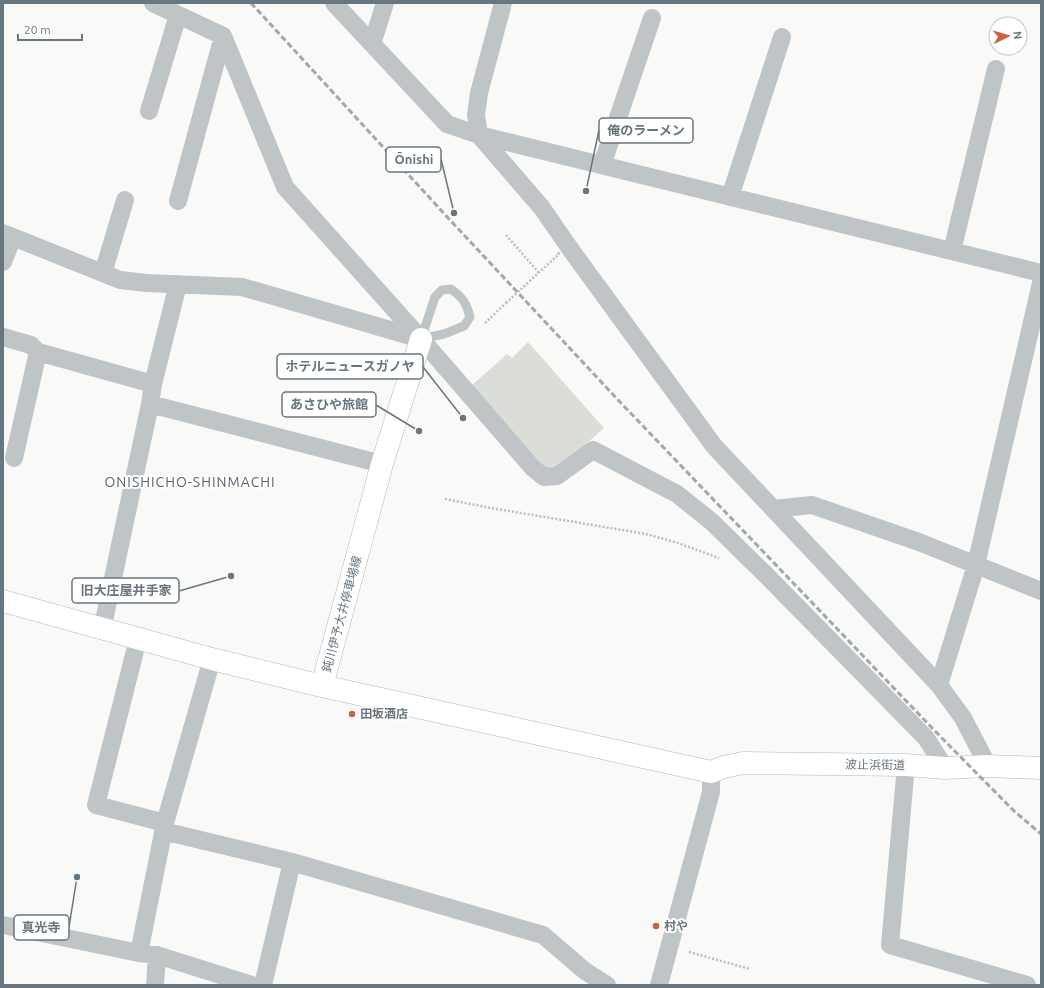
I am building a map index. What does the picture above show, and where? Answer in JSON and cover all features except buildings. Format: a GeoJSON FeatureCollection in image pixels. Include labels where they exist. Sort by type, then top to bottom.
{"type":"FeatureCollection","features":[{"type":"Feature","properties":{"kind":"street"},"geometry":{"type":"LineString","coordinates":[[153,3],[223,36],[285,187],[421,339],[533,468],[544,477],[557,476],[593,450],[677,494],[712,522],[926,738],[945,768]]}},
{"type":"Feature","properties":{"kind":"street"},"geometry":{"type":"LineString","coordinates":[[334,3],[447,124],[479,135],[1041,273]]}},
{"type":"Feature","properties":{"kind":"street"},"geometry":{"type":"LineString","coordinates":[[372,44],[385,3]]}},
{"type":"Feature","properties":{"kind":"street"},"geometry":{"type":"LineString","coordinates":[[503,3],[479,93],[476,115],[479,135],[542,208],[714,446],[939,685],[963,718],[988,766]]}},
{"type":"Feature","properties":{"kind":"street"},"geometry":{"type":"LineString","coordinates":[[149,111],[178,15]]}},
{"type":"Feature","properties":{"kind":"street"},"geometry":{"type":"LineString","coordinates":[[602,165],[652,18]]}},
{"type":"Feature","properties":{"kind":"street"},"geometry":{"type":"LineString","coordinates":[[178,201],[223,36]]}},
{"type":"Feature","properties":{"kind":"street"},"geometry":{"type":"LineString","coordinates":[[730,197],[782,37]]}},
{"type":"Feature","properties":{"kind":"street"},"geometry":{"type":"LineString","coordinates":[[952,251],[996,69]]}},
{"type":"Feature","properties":{"kind":"street"},"geometry":{"type":"LineString","coordinates":[[103,273],[125,200]]}},
{"type":"Feature","properties":{"kind":"street"},"geometry":{"type":"LineString","coordinates":[[3,262],[8,235],[120,280],[146,283],[242,287],[421,339]]}},
{"type":"Feature","properties":{"kind":"street"},"geometry":{"type":"LineString","coordinates":[[102,630],[153,384],[178,284]]}},
{"type":"Feature","properties":{"kind":"street"},"geometry":{"type":"LineString","coordinates":[[939,685],[976,565],[1041,284]]}},
{"type":"Feature","properties":{"kind":"street"},"geometry":{"type":"LineString","coordinates":[[3,337],[31,345],[38,352],[153,384]]}},
{"type":"Feature","properties":{"kind":"street","name":"鈍川伊予大井停車場線"},"geometry":{"type":"LineString","coordinates":[[3,601],[102,630],[322,686],[382,464],[421,339]]}},
{"type":"Feature","properties":{"kind":"street"},"geometry":{"type":"LineString","coordinates":[[14,458],[38,352]]}},
{"type":"Feature","properties":{"kind":"street"},"geometry":{"type":"LineString","coordinates":[[150,404],[382,464]]}},
{"type":"Feature","properties":{"kind":"street"},"geometry":{"type":"LineString","coordinates":[[773,509],[812,505],[919,542],[1041,591]]}},
{"type":"Feature","properties":{"kind":"street"},"geometry":{"type":"LineString","coordinates":[[138,639],[96,805],[164,827],[292,862],[543,935],[585,971],[607,985]]}},
{"type":"Feature","properties":{"kind":"street"},"geometry":{"type":"LineString","coordinates":[[139,953],[164,827],[212,659]]}},
{"type":"Feature","properties":{"kind":"street"},"geometry":{"type":"LineString","coordinates":[[322,686],[711,772],[711,792],[659,985]]}},
{"type":"Feature","properties":{"kind":"street","name":"波止浜街道"},"geometry":{"type":"LineString","coordinates":[[711,772],[724,767],[743,763],[906,765],[945,768],[988,766],[1041,768]]}},
{"type":"Feature","properties":{"kind":"street"},"geometry":{"type":"LineString","coordinates":[[906,765],[890,945],[1007,982],[1027,985]]}},
{"type":"Feature","properties":{"kind":"street"},"geometry":{"type":"LineString","coordinates":[[264,985],[292,862]]}},
{"type":"Feature","properties":{"kind":"street"},"geometry":{"type":"LineString","coordinates":[[3,925],[139,953],[157,955],[252,985]]}},
{"type":"Feature","properties":{"kind":"street"},"geometry":{"type":"LineString","coordinates":[[155,985],[157,955]]}},
{"type":"Feature","properties":{"kind":"lane"},"geometry":{"type":"LineString","coordinates":[[451,289],[459,295],[468,306],[470,317],[464,326],[444,334],[421,339],[435,297],[442,290],[451,289]]}},
{"type":"Feature","properties":{"kind":"path"},"geometry":{"type":"LineString","coordinates":[[506,235],[539,273]]}},
{"type":"Feature","properties":{"kind":"path"},"geometry":{"type":"LineString","coordinates":[[485,323],[559,254],[557,252]]}},
{"type":"Feature","properties":{"kind":"path"},"geometry":{"type":"LineString","coordinates":[[445,499],[646,534],[678,542],[725,560]]}},
{"type":"Feature","properties":{"kind":"path"},"geometry":{"type":"LineString","coordinates":[[669,946],[750,969]]}},
{"type":"Feature","properties":{"kind":"shaded area"},"geometry":{"type":"Polygon","coordinates":[[[528,342],[604,428],[559,468],[549,472],[472,385],[507,354],[512,358],[528,342]]]}},
{"type":"Feature","properties":{"kind":"railway"},"geometry":{"type":"LineString","coordinates":[[251,3],[450,220],[620,402],[933,729],[1014,811],[1041,834]]}},
{"type":"Feature","properties":{"kind":"place","name":"俺のラーメン"},"geometry":{"type":"Point","coordinates":[586,191]}},
{"type":"Feature","properties":{"kind":"place","name":"Ōnishi"},"geometry":{"type":"Point","coordinates":[454,213]}},
{"type":"Feature","properties":{"kind":"place","name":"ホテルニュースガノヤ"},"geometry":{"type":"Point","coordinates":[463,418]}},
{"type":"Feature","properties":{"kind":"place","name":"あさひや旅館"},"geometry":{"type":"Point","coordinates":[419,431]}},
{"type":"Feature","properties":{"kind":"place","name":"旧大庄屋井手家"},"geometry":{"type":"Point","coordinates":[231,576]}},
{"type":"Feature","properties":{"kind":"place","name":"田坂酒店"},"geometry":{"type":"Point","coordinates":[352,714]}},
{"type":"Feature","properties":{"kind":"place","name":"真光寺"},"geometry":{"type":"Point","coordinates":[77,877]}},
{"type":"Feature","properties":{"kind":"place","name":"村や"},"geometry":{"type":"Point","coordinates":[656,926]}},
{"type":"Feature","properties":{"kind":"district","name":"ONISHICHO-SHINMACHI"},"geometry":{"type":"Point","coordinates":[190,482]}}]}
